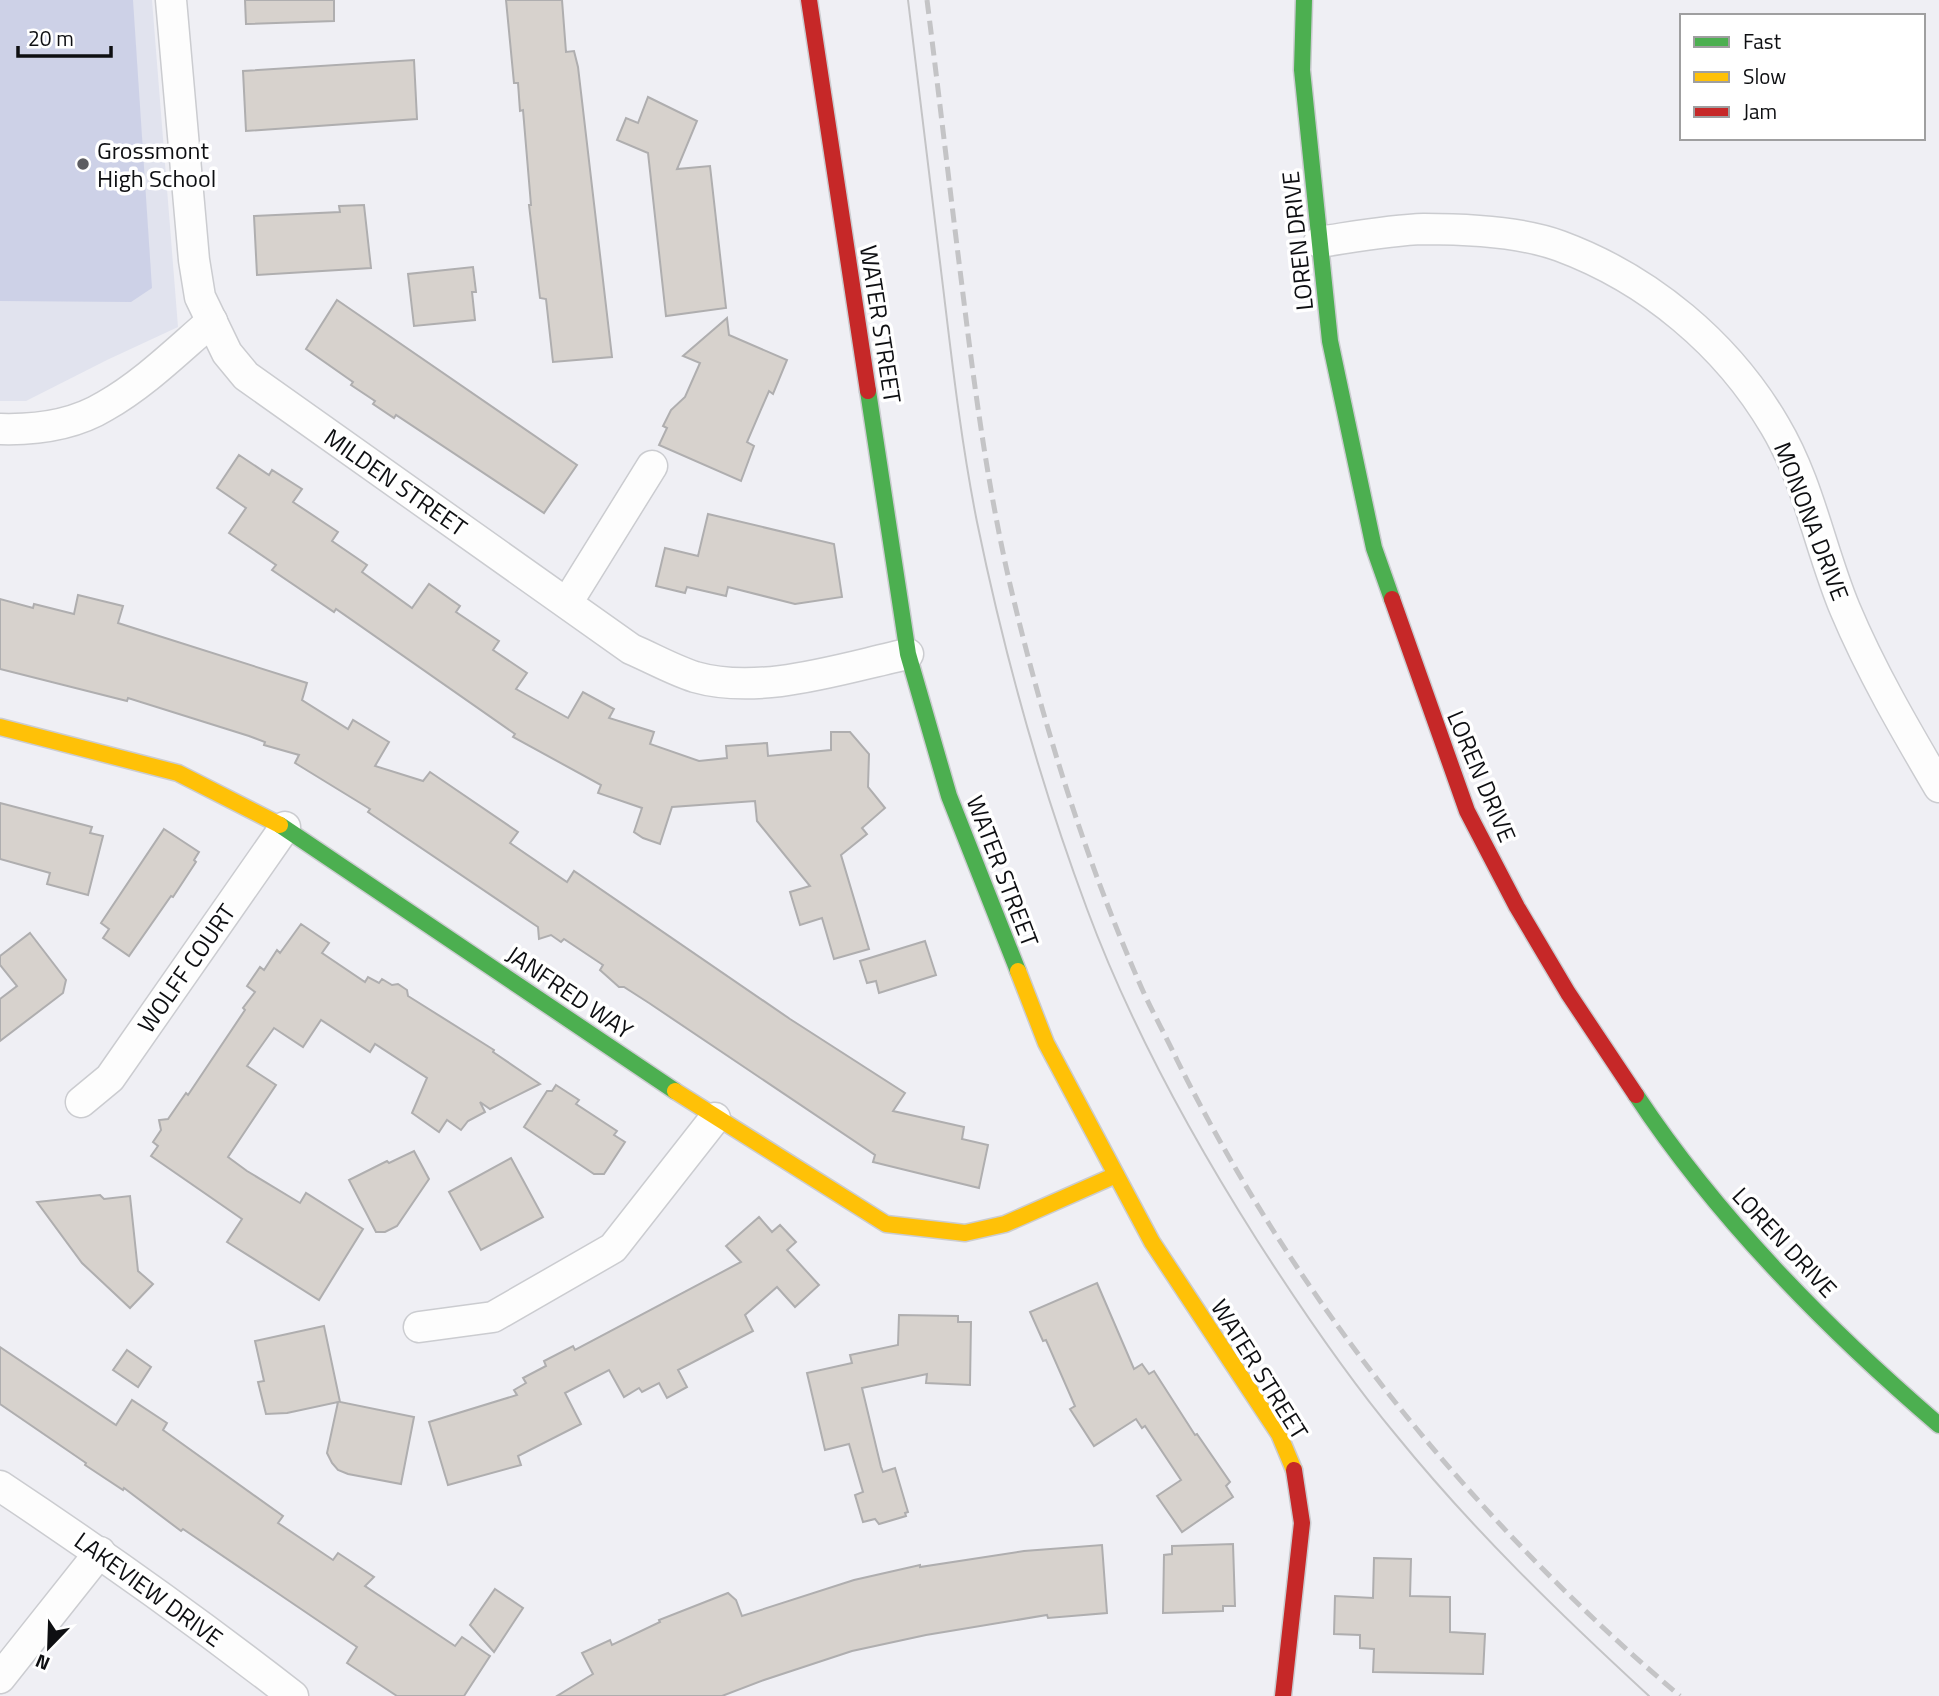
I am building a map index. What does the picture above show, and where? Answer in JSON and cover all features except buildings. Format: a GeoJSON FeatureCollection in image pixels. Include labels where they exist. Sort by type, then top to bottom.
{"type":"FeatureCollection","features":[{"type":"Feature","properties":{"kind":"street","name":"MILDEN STREET"},"geometry":{"type":"LineString","coordinates":[[171,0],[194,260],[200,297],[227,353],[246,376],[631,649],[695,677],[741,684],[781,681],[908,653]]}},
{"type":"Feature","properties":{"kind":"street","name":"WATER STREET"},"geometry":{"type":"LineString","coordinates":[[809,0],[908,653],[949,796],[1046,1043],[1152,1242],[1279,1434],[1295,1473],[1302,1523],[1283,1696]]}},
{"type":"Feature","properties":{"kind":"street","name":"LOREN DRIVE"},"geometry":{"type":"LineString","coordinates":[[1304,0],[1302,69],[1330,341],[1374,548],[1467,811],[1517,907],[1604,1050],[1651,1118],[1709,1193],[1784,1278],[1890,1383],[1939,1425]]}},
{"type":"Feature","properties":{"kind":"street","name":"MONONA DRIVE"},"geometry":{"type":"LineString","coordinates":[[1319,242],[1422,229],[1509,235],[1558,245],[1598,262],[1636,283],[1679,314],[1728,361],[1775,426],[1794,462],[1854,629],[1894,710],[1939,787]]}},
{"type":"Feature","properties":{"kind":"street"},"geometry":{"type":"LineString","coordinates":[[0,429],[27,429],[67,422],[104,407],[212,321]]}},
{"type":"Feature","properties":{"kind":"street"},"geometry":{"type":"LineString","coordinates":[[567,603],[652,466]]}},
{"type":"Feature","properties":{"kind":"street","name":"JANFRED WAY"},"geometry":{"type":"LineString","coordinates":[[0,727],[178,773],[285,827],[715,1118],[886,1224],[965,1233],[1005,1224],[1116,1175]]}},
{"type":"Feature","properties":{"kind":"street","name":"WOLFF COURT"},"geometry":{"type":"LineString","coordinates":[[81,1102],[110,1078],[285,827]]}},
{"type":"Feature","properties":{"kind":"street"},"geometry":{"type":"LineString","coordinates":[[419,1327],[493,1317],[613,1248],[715,1118]]}},
{"type":"Feature","properties":{"kind":"street","name":"LAKEVIEW DRIVE"},"geometry":{"type":"LineString","coordinates":[[0,1486],[100,1552],[293,1696]]}},
{"type":"Feature","properties":{"kind":"street"},"geometry":{"type":"LineString","coordinates":[[0,1678],[100,1552]]}},
{"type":"Feature","properties":{"kind":"shaded area","name":"Grossmont High School"},"geometry":{"type":"Polygon","coordinates":[[[0,0],[152,0],[178,327],[26,401],[0,401],[0,0]]]}},
{"type":"Feature","properties":{"kind":"shaded area","name":"Grossmont High School"},"geometry":{"type":"Polygon","coordinates":[[[0,0],[133,0],[152,288],[131,302],[0,301],[0,0]]]}},
{"type":"Feature","properties":{"kind":"tram line"},"geometry":{"type":"LineString","coordinates":[[908,0],[958,408],[988,571],[1024,717],[1054,814],[1087,909],[1122,995],[1163,1079],[1233,1201],[1306,1315],[1377,1412],[1486,1538],[1649,1696]]}},
{"type":"Feature","properties":{"kind":"railway"},"geometry":{"type":"LineString","coordinates":[[927,0],[976,397],[1009,580],[1065,784],[1100,884],[1143,992],[1225,1150],[1278,1237],[1335,1322],[1396,1404],[1462,1482],[1531,1557],[1604,1628],[1680,1696]]}},
{"type":"Feature","properties":{"kind":"traffic: fast"},"geometry":{"type":"LineString","coordinates":[[1304,0],[1302,70],[1330,341],[1374,548],[1392,599]]}},
{"type":"Feature","properties":{"kind":"traffic: fast"},"geometry":{"type":"LineString","coordinates":[[868,391],[908,654],[949,796],[1018,971]]}},
{"type":"Feature","properties":{"kind":"traffic: fast"},"geometry":{"type":"LineString","coordinates":[[280,825],[675,1091]]}},
{"type":"Feature","properties":{"kind":"traffic: fast"},"geometry":{"type":"LineString","coordinates":[[1636,1095],[1702,1185],[1776,1270],[1856,1350],[1939,1425]]}},
{"type":"Feature","properties":{"kind":"traffic: slow"},"geometry":{"type":"LineString","coordinates":[[0,727],[178,773],[280,825]]}},
{"type":"Feature","properties":{"kind":"traffic: slow"},"geometry":{"type":"LineString","coordinates":[[1018,971],[1046,1043],[1152,1242],[1279,1434],[1294,1470]]}},
{"type":"Feature","properties":{"kind":"traffic: slow"},"geometry":{"type":"LineString","coordinates":[[675,1091],[886,1224],[965,1233],[1005,1224],[1116,1175]]}},
{"type":"Feature","properties":{"kind":"traffic: jam"},"geometry":{"type":"LineString","coordinates":[[809,0],[868,391]]}},
{"type":"Feature","properties":{"kind":"traffic: jam"},"geometry":{"type":"LineString","coordinates":[[1392,599],[1467,811],[1517,907],[1568,993],[1636,1095]]}},
{"type":"Feature","properties":{"kind":"traffic: jam"},"geometry":{"type":"LineString","coordinates":[[1283,1696],[1302,1523],[1294,1470]]}},
{"type":"Feature","properties":{"kind":"place","name":"Grossmont High School"},"geometry":{"type":"Point","coordinates":[83,164]}}]}
